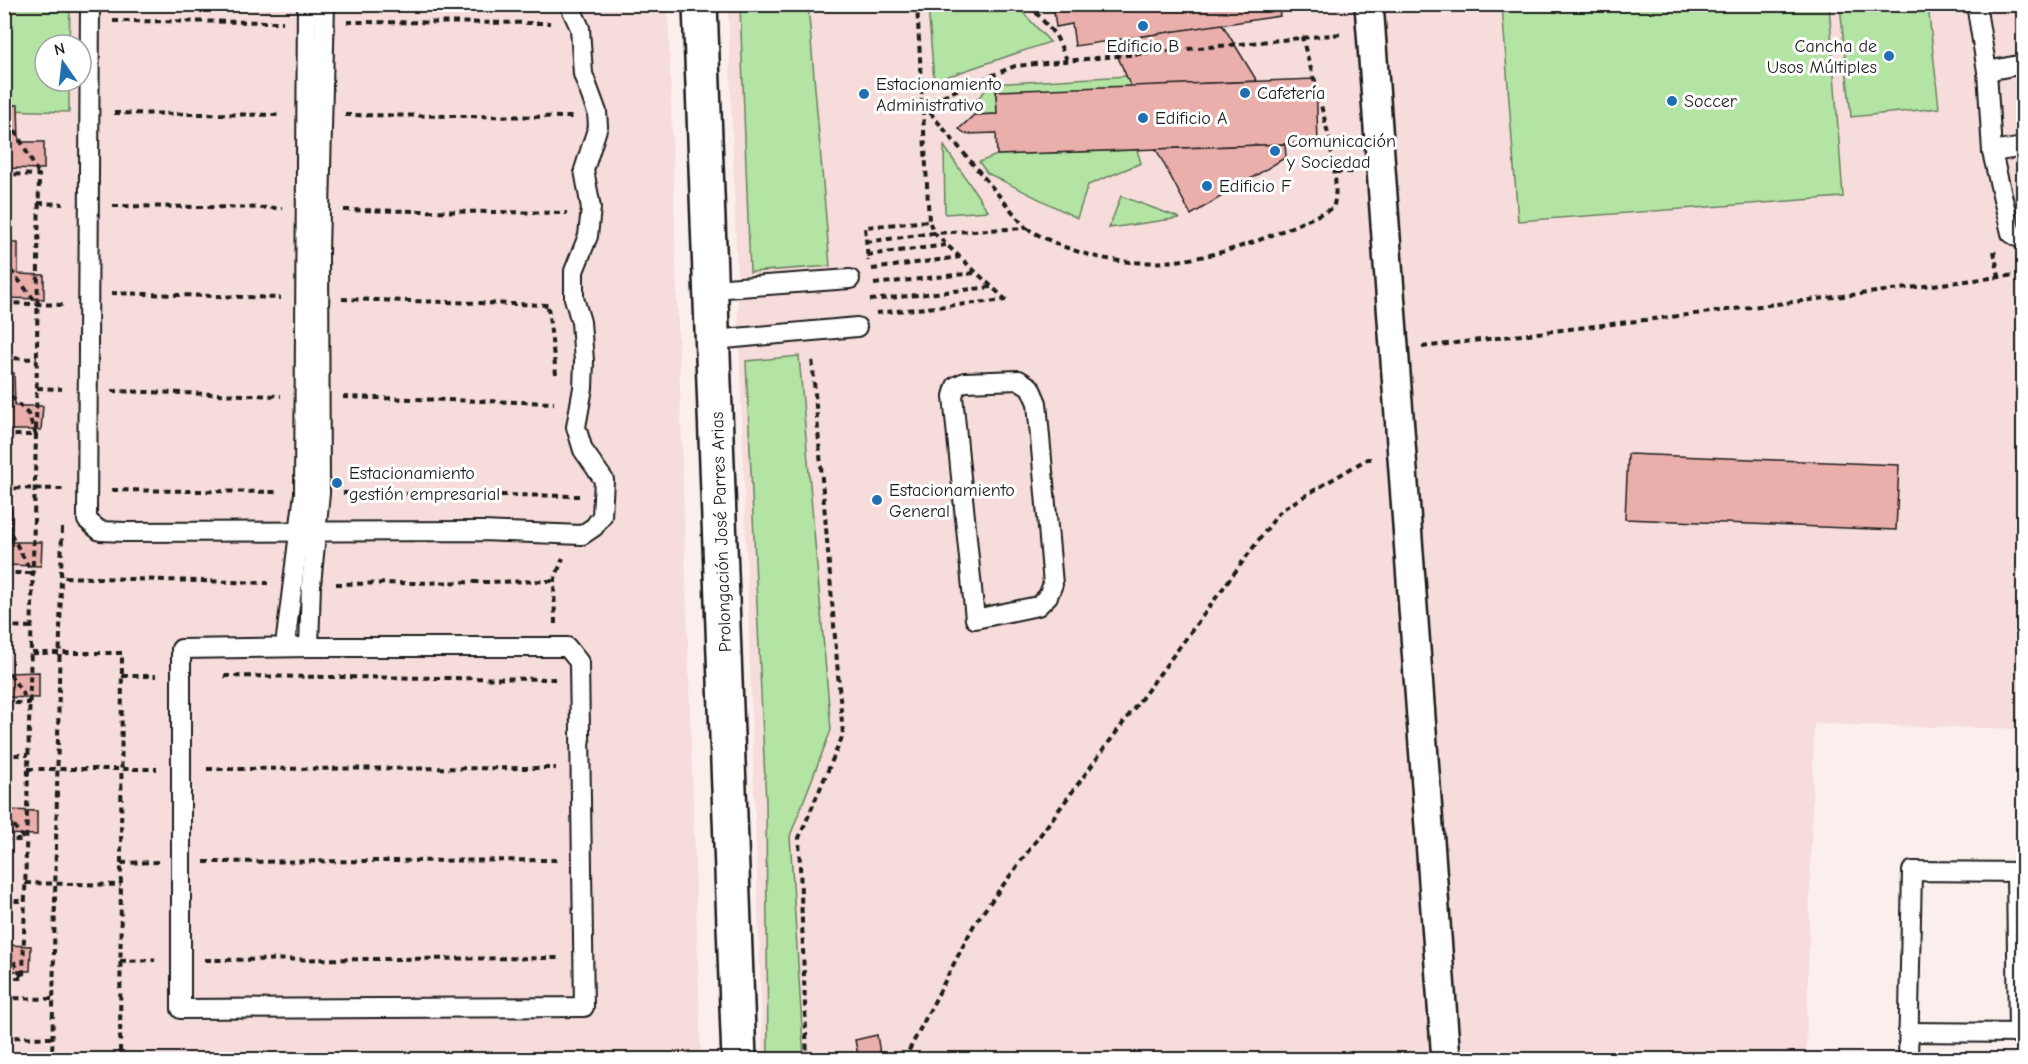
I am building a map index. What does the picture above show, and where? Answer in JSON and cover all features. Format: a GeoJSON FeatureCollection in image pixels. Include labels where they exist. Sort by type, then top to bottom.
{"type":"FeatureCollection","features":[{"type":"Feature","properties":{"kind":"main road","name":"Prolongación José Parres Arias"},"geometry":{"type":"LineString","coordinates":[[700,4],[739,1059]]}},
{"type":"Feature","properties":{"kind":"street"},"geometry":{"type":"LineString","coordinates":[[1369,4],[1446,1059]]}},
{"type":"Feature","properties":{"kind":"lane"},"geometry":{"type":"LineString","coordinates":[[90,4],[87,520],[100,531],[482,531],[582,535],[594,527],[602,516],[604,480],[599,469],[583,450],[576,427],[585,361],[581,321],[574,298],[574,271],[588,236],[591,208],[584,170],[598,126],[597,112],[583,74],[580,28],[569,4]]}},
{"type":"Feature","properties":{"kind":"lane"},"geometry":{"type":"LineString","coordinates":[[307,4],[312,397]]}},
{"type":"Feature","properties":{"kind":"lane"},"geometry":{"type":"LineString","coordinates":[[309,647],[308,531],[304,493],[312,397],[320,220],[325,4]]}},
{"type":"Feature","properties":{"kind":"lane"},"geometry":{"type":"LineString","coordinates":[[1976,4],[1987,71],[1992,152],[2011,233],[2024,241]]}},
{"type":"Feature","properties":{"kind":"lane"},"geometry":{"type":"LineString","coordinates":[[1987,71],[2024,64]]}},
{"type":"Feature","properties":{"kind":"lane"},"geometry":{"type":"LineString","coordinates":[[1992,152],[2024,147]]}},
{"type":"Feature","properties":{"kind":"lane"},"geometry":{"type":"LineString","coordinates":[[712,289],[850,279]]}},
{"type":"Feature","properties":{"kind":"lane"},"geometry":{"type":"LineString","coordinates":[[714,340],[857,327]]}},
{"type":"Feature","properties":{"kind":"lane"},"geometry":{"type":"LineString","coordinates":[[1019,380],[1030,387],[1037,403],[1053,584],[1048,596],[1038,606],[975,619],[953,396],[956,386],[965,382],[1019,380]]}},
{"type":"Feature","properties":{"kind":"lane"},"geometry":{"type":"LineString","coordinates":[[285,646],[308,531]]}},
{"type":"Feature","properties":{"kind":"lane"},"geometry":{"type":"LineString","coordinates":[[567,646],[579,662],[584,1007],[181,1009],[181,649],[309,647],[567,646]]}},
{"type":"Feature","properties":{"kind":"lane"},"geometry":{"type":"LineString","coordinates":[[1908,1032],[2021,1033],[2020,872],[1912,871],[1908,1032],[1908,1059]]}},
{"type":"Feature","properties":{"kind":"path"},"geometry":{"type":"LineString","coordinates":[[872,313],[1006,300],[934,233],[929,221],[917,4]]}},
{"type":"Feature","properties":{"kind":"path"},"geometry":{"type":"LineString","coordinates":[[1029,4],[1056,36],[1067,60]]}},
{"type":"Feature","properties":{"kind":"path"},"geometry":{"type":"LineString","coordinates":[[922,104],[1015,66],[1371,31]]}},
{"type":"Feature","properties":{"kind":"path"},"geometry":{"type":"LineString","coordinates":[[922,104],[1026,228],[1076,252],[1121,263],[1179,262],[1245,245],[1334,208],[1337,197],[1336,172],[1302,37]]}},
{"type":"Feature","properties":{"kind":"path"},"geometry":{"type":"LineString","coordinates":[[10,121],[39,174],[35,489],[23,978]]}},
{"type":"Feature","properties":{"kind":"path"},"geometry":{"type":"LineString","coordinates":[[4,174],[39,174]]}},
{"type":"Feature","properties":{"kind":"path"},"geometry":{"type":"LineString","coordinates":[[67,204],[67,214]]}},
{"type":"Feature","properties":{"kind":"path"},"geometry":{"type":"LineString","coordinates":[[865,227],[929,221]]}},
{"type":"Feature","properties":{"kind":"path"},"geometry":{"type":"LineString","coordinates":[[866,242],[934,233],[1026,228]]}},
{"type":"Feature","properties":{"kind":"path"},"geometry":{"type":"LineString","coordinates":[[867,255],[948,245]]}},
{"type":"Feature","properties":{"kind":"path"},"geometry":{"type":"LineString","coordinates":[[868,270],[960,257]]}},
{"type":"Feature","properties":{"kind":"path"},"geometry":{"type":"LineString","coordinates":[[4,262],[37,304]]}},
{"type":"Feature","properties":{"kind":"path"},"geometry":{"type":"LineString","coordinates":[[870,285],[975,272]]}},
{"type":"Feature","properties":{"kind":"path"},"geometry":{"type":"LineString","coordinates":[[1394,350],[2024,274]]}},
{"type":"Feature","properties":{"kind":"path"},"geometry":{"type":"LineString","coordinates":[[870,300],[992,287]]}},
{"type":"Feature","properties":{"kind":"path"},"geometry":{"type":"LineString","coordinates":[[67,298],[67,316]]}},
{"type":"Feature","properties":{"kind":"path"},"geometry":{"type":"LineString","coordinates":[[4,303],[67,305]]}},
{"type":"Feature","properties":{"kind":"path"},"geometry":{"type":"LineString","coordinates":[[807,1059],[800,838],[843,735],[812,350]]}},
{"type":"Feature","properties":{"kind":"path"},"geometry":{"type":"LineString","coordinates":[[4,358],[37,359]]}},
{"type":"Feature","properties":{"kind":"path"},"geometry":{"type":"LineString","coordinates":[[66,379],[66,389],[560,404]]}},
{"type":"Feature","properties":{"kind":"path"},"geometry":{"type":"LineString","coordinates":[[5,390],[28,414],[36,435]]}},
{"type":"Feature","properties":{"kind":"path"},"geometry":{"type":"LineString","coordinates":[[4,435],[36,435]]}},
{"type":"Feature","properties":{"kind":"path"},"geometry":{"type":"LineString","coordinates":[[904,1059],[975,923],[1281,510],[1367,459],[1402,459]]}},
{"type":"Feature","properties":{"kind":"path"},"geometry":{"type":"LineString","coordinates":[[4,488],[35,489]]}},
{"type":"Feature","properties":{"kind":"path"},"geometry":{"type":"LineString","coordinates":[[6,525],[33,573]]}},
{"type":"Feature","properties":{"kind":"path"},"geometry":{"type":"LineString","coordinates":[[4,573],[33,573]]}},
{"type":"Feature","properties":{"kind":"path"},"geometry":{"type":"LineString","coordinates":[[52,1059],[61,577]]}},
{"type":"Feature","properties":{"kind":"path"},"geometry":{"type":"LineString","coordinates":[[4,626],[32,627]]}},
{"type":"Feature","properties":{"kind":"path"},"geometry":{"type":"LineString","coordinates":[[31,653],[122,653],[120,1059]]}},
{"type":"Feature","properties":{"kind":"path"},"geometry":{"type":"LineString","coordinates":[[4,665],[30,703]]}},
{"type":"Feature","properties":{"kind":"path"},"geometry":{"type":"LineString","coordinates":[[122,676],[556,679]]}},
{"type":"Feature","properties":{"kind":"path"},"geometry":{"type":"LineString","coordinates":[[4,703],[30,703]]}},
{"type":"Feature","properties":{"kind":"path"},"geometry":{"type":"LineString","coordinates":[[4,755],[28,755]]}},
{"type":"Feature","properties":{"kind":"path"},"geometry":{"type":"LineString","coordinates":[[28,769],[557,768]]}},
{"type":"Feature","properties":{"kind":"path"},"geometry":{"type":"LineString","coordinates":[[4,807],[9,820],[26,840]]}},
{"type":"Feature","properties":{"kind":"path"},"geometry":{"type":"LineString","coordinates":[[4,840],[26,840]]}},
{"type":"Feature","properties":{"kind":"path"},"geometry":{"type":"LineString","coordinates":[[121,863],[560,860]]}},
{"type":"Feature","properties":{"kind":"path"},"geometry":{"type":"LineString","coordinates":[[25,883],[121,885]]}},
{"type":"Feature","properties":{"kind":"path"},"geometry":{"type":"LineString","coordinates":[[4,901],[24,901]]}},
{"type":"Feature","properties":{"kind":"path"},"geometry":{"type":"LineString","coordinates":[[4,943],[23,978]]}},
{"type":"Feature","properties":{"kind":"path"},"geometry":{"type":"LineString","coordinates":[[4,978],[23,978]]}},
{"type":"Feature","properties":{"kind":"path"},"geometry":{"type":"LineString","coordinates":[[4,998],[52,999]]}},
{"type":"Feature","properties":{"kind":"path"},"geometry":{"type":"LineString","coordinates":[[4,1037],[51,1038]]}},
{"type":"Feature","properties":{"kind":"shaded area","name":"Estacionamiento gestión empresarial"},"geometry":{"type":"Polygon","coordinates":[[[5,5],[668,5],[701,1059],[5,1060],[5,5]]]}},
{"type":"Feature","properties":{"kind":"shaded area"},"geometry":{"type":"Polygon","coordinates":[[[728,5],[2023,5],[2023,729],[1814,724],[1806,1059],[763,1059],[728,5]]]}},
{"type":"Feature","properties":{"kind":"green space"},"geometry":{"type":"Polygon","coordinates":[[[5,5],[70,5],[69,33],[33,33],[33,93],[69,93],[69,112],[5,110],[5,5]]]}},
{"type":"Feature","properties":{"kind":"green space"},"geometry":{"type":"Polygon","coordinates":[[[740,5],[808,5],[830,266],[750,272],[740,5]]]}},
{"type":"Feature","properties":{"kind":"green space"},"geometry":{"type":"Polygon","coordinates":[[[928,5],[1016,5],[1050,42],[934,81],[928,5]]]}},
{"type":"Feature","properties":{"kind":"green space","name":"Soccer"},"geometry":{"type":"Polygon","coordinates":[[[1502,5],[1829,5],[1843,197],[1518,221],[1502,5]]]}},
{"type":"Feature","properties":{"kind":"green space","name":"Cancha de Usos Múltiples"},"geometry":{"type":"Polygon","coordinates":[[[1840,5],[1928,5],[1939,108],[1851,117],[1840,5]]]}},
{"type":"Feature","properties":{"kind":"green space"},"geometry":{"type":"Polygon","coordinates":[[[1127,76],[1131,87],[996,92],[997,114],[974,115],[977,99],[992,84],[1127,76]]]}},
{"type":"Feature","properties":{"kind":"green space"},"geometry":{"type":"Polygon","coordinates":[[[944,146],[988,211],[945,214],[944,146]]]}},
{"type":"Feature","properties":{"kind":"green space"},"geometry":{"type":"Polygon","coordinates":[[[1137,150],[1141,163],[1088,185],[1077,218],[987,173],[979,162],[997,155],[1137,150]]]}},
{"type":"Feature","properties":{"kind":"green space"},"geometry":{"type":"Polygon","coordinates":[[[1121,196],[1180,218],[1109,228],[1121,196]]]}},
{"type":"Feature","properties":{"kind":"green space"},"geometry":{"type":"Polygon","coordinates":[[[799,356],[831,730],[790,836],[804,1059],[768,1060],[766,803],[746,361],[799,356]]]}},
{"type":"Feature","properties":{"kind":"building","name":"Edificio B"},"geometry":{"type":"Polygon","coordinates":[[[1053,4],[1278,4],[1280,16],[1075,46],[1072,24],[1056,27],[1053,4]]]}},
{"type":"Feature","properties":{"kind":"building"},"geometry":{"type":"Polygon","coordinates":[[[1222,24],[1257,81],[1131,87],[1111,41],[1222,24]]]}},
{"type":"Feature","properties":{"kind":"building","name":"Edificio A"},"geometry":{"type":"Polygon","coordinates":[[[1316,79],[1318,143],[997,155],[996,133],[966,134],[959,129],[974,115],[997,114],[996,91],[1316,79]]]}},
{"type":"Feature","properties":{"kind":"building"},"geometry":{"type":"Polygon","coordinates":[[[4,105],[18,105],[19,142],[44,142],[44,169],[4,168],[4,105]]]}},
{"type":"Feature","properties":{"kind":"building","name":"Edificio F"},"geometry":{"type":"Polygon","coordinates":[[[1285,144],[1286,157],[1191,215],[1156,149],[1285,144]]]}},
{"type":"Feature","properties":{"kind":"building"},"geometry":{"type":"Polygon","coordinates":[[[4,243],[18,243],[18,274],[44,275],[44,299],[4,298],[4,243]]]}},
{"type":"Feature","properties":{"kind":"building"},"geometry":{"type":"Polygon","coordinates":[[[4,373],[14,373],[15,406],[43,406],[41,430],[4,430],[4,373]]]}},
{"type":"Feature","properties":{"kind":"building"},"geometry":{"type":"Polygon","coordinates":[[[1628,454],[1899,465],[1896,530],[1625,519],[1628,454]]]}},
{"type":"Feature","properties":{"kind":"building"},"geometry":{"type":"Polygon","coordinates":[[[4,508],[12,508],[11,542],[42,542],[41,566],[4,565],[4,508]]]}},
{"type":"Feature","properties":{"kind":"building"},"geometry":{"type":"Polygon","coordinates":[[[4,640],[8,641],[8,673],[39,672],[39,698],[4,697],[4,640]]]}},
{"type":"Feature","properties":{"kind":"building"},"geometry":{"type":"Polygon","coordinates":[[[4,773],[7,810],[37,811],[37,835],[4,834],[4,773]]]}},
{"type":"Feature","properties":{"kind":"building"},"geometry":{"type":"Polygon","coordinates":[[[4,909],[5,945],[31,946],[30,971],[4,971],[4,909]]]}},
{"type":"Feature","properties":{"kind":"building"},"geometry":{"type":"Polygon","coordinates":[[[877,1035],[881,1060],[859,1060],[855,1040],[877,1035]]]}},
{"type":"Feature","properties":{"kind":"place","name":"Edificio B"},"geometry":{"type":"Point","coordinates":[1143,26]}},
{"type":"Feature","properties":{"kind":"place","name":"Cancha de Usos Múltiples"},"geometry":{"type":"Point","coordinates":[1889,56]}},
{"type":"Feature","properties":{"kind":"place","name":"Cafetería"},"geometry":{"type":"Point","coordinates":[1245,93]}},
{"type":"Feature","properties":{"kind":"place","name":"Estacionamiento Administrativo"},"geometry":{"type":"Point","coordinates":[864,94]}},
{"type":"Feature","properties":{"kind":"place","name":"Soccer"},"geometry":{"type":"Point","coordinates":[1672,101]}},
{"type":"Feature","properties":{"kind":"place","name":"Edificio A"},"geometry":{"type":"Point","coordinates":[1143,118]}},
{"type":"Feature","properties":{"kind":"place","name":"Comunicación y Sociedad"},"geometry":{"type":"Point","coordinates":[1275,151]}},
{"type":"Feature","properties":{"kind":"place","name":"Edificio F"},"geometry":{"type":"Point","coordinates":[1207,186]}},
{"type":"Feature","properties":{"kind":"place","name":"Estacionamiento gestión empresarial"},"geometry":{"type":"Point","coordinates":[337,483]}},
{"type":"Feature","properties":{"kind":"place","name":"Estacionamiento General"},"geometry":{"type":"Point","coordinates":[877,500]}}]}
